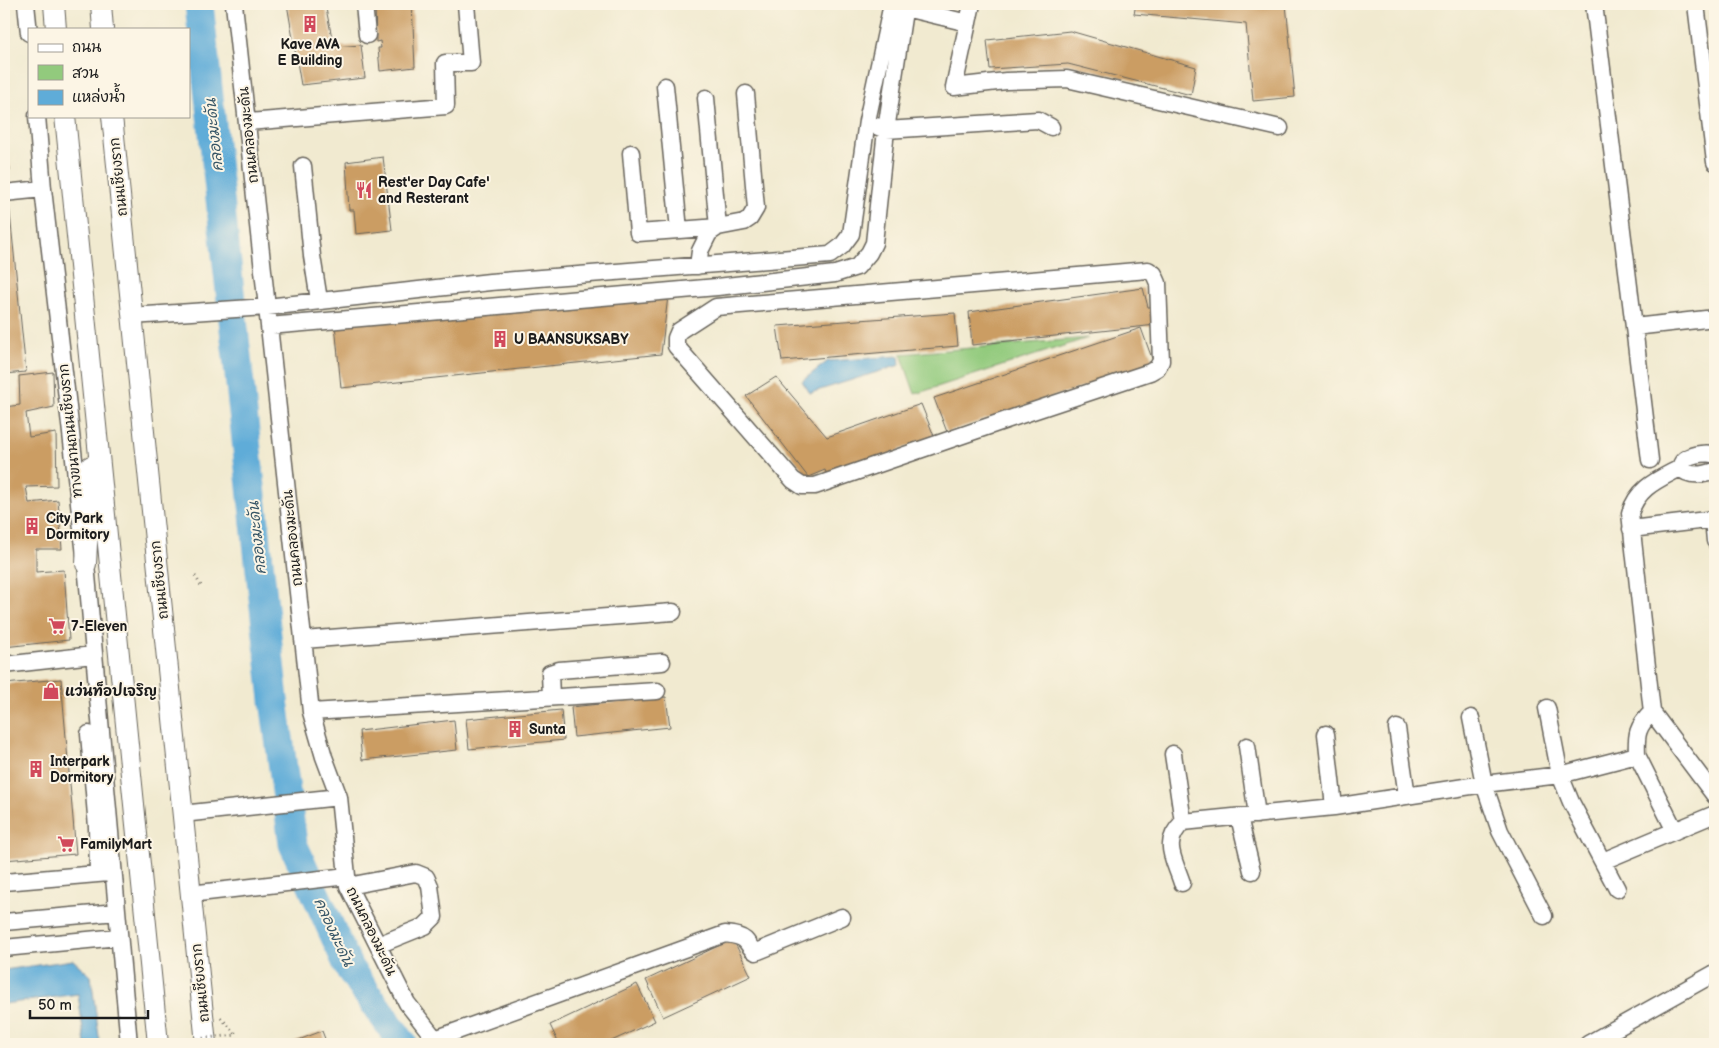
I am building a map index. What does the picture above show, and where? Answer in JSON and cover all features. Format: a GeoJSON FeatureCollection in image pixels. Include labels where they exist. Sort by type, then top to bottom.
{"type":"FeatureCollection","features":[{"type":"Feature","properties":{"kind":"main road"},"geometry":{"type":"LineString","coordinates":[[54,4],[56,28]]}},
{"type":"Feature","properties":{"kind":"main road"},"geometry":{"type":"LineString","coordinates":[[101,4],[103,28]]}},
{"type":"Feature","properties":{"kind":"main road"},"geometry":{"type":"LineString","coordinates":[[65,118],[93,378],[158,1044]]}},
{"type":"Feature","properties":{"kind":"main road","name":"ถนนเชียงราก"},"geometry":{"type":"LineString","coordinates":[[112,118],[206,1044]]}},
{"type":"Feature","properties":{"kind":"main road"},"geometry":{"type":"LineString","coordinates":[[86,564],[91,478],[93,378]]}},
{"type":"Feature","properties":{"kind":"street"},"geometry":{"type":"LineString","coordinates":[[26,4],[28,28]]}},
{"type":"Feature","properties":{"kind":"street","name":"ถนนคลองมะดัน"},"geometry":{"type":"LineString","coordinates":[[234,4],[247,122],[262,307],[269,326],[311,712],[334,798],[342,880],[407,1003],[437,1041]]}},
{"type":"Feature","properties":{"kind":"street"},"geometry":{"type":"LineString","coordinates":[[364,4],[367,35]]}},
{"type":"Feature","properties":{"kind":"street"},"geometry":{"type":"LineString","coordinates":[[247,122],[446,106],[445,63],[470,63],[466,4]]}},
{"type":"Feature","properties":{"kind":"street"},"geometry":{"type":"LineString","coordinates":[[972,4],[954,87],[1006,81],[1067,79],[1280,128]]}},
{"type":"Feature","properties":{"kind":"street"},"geometry":{"type":"LineString","coordinates":[[1594,4],[1650,460]]}},
{"type":"Feature","properties":{"kind":"street"},"geometry":{"type":"LineString","coordinates":[[1696,4],[1715,162]]}},
{"type":"Feature","properties":{"kind":"street"},"geometry":{"type":"LineString","coordinates":[[899,5],[968,22]]}},
{"type":"Feature","properties":{"kind":"street"},"geometry":{"type":"LineString","coordinates":[[132,316],[262,307],[490,282],[830,255],[842,246],[851,234],[867,121],[899,5]]}},
{"type":"Feature","properties":{"kind":"street"},"geometry":{"type":"LineString","coordinates":[[269,326],[716,287],[835,274],[857,267],[869,253],[874,243],[899,5]]}},
{"type":"Feature","properties":{"kind":"street"},"geometry":{"type":"LineString","coordinates":[[665,86],[679,230]]}},
{"type":"Feature","properties":{"kind":"street"},"geometry":{"type":"LineString","coordinates":[[631,153],[638,233],[718,227],[744,222],[750,218],[756,208],[746,94]]}},
{"type":"Feature","properties":{"kind":"street"},"geometry":{"type":"LineString","coordinates":[[706,98],[718,227]]}},
{"type":"Feature","properties":{"kind":"street","name":"ทางขนานถนนเชียงราก"},"geometry":{"type":"LineString","coordinates":[[37,118],[63,371],[86,564],[88,656],[106,873],[117,912],[129,1044]]}},
{"type":"Feature","properties":{"kind":"street"},"geometry":{"type":"LineString","coordinates":[[867,121],[886,130],[1038,120],[1051,126]]}},
{"type":"Feature","properties":{"kind":"street"},"geometry":{"type":"LineString","coordinates":[[303,166],[312,256],[319,300]]}},
{"type":"Feature","properties":{"kind":"street"},"geometry":{"type":"LineString","coordinates":[[4,193],[43,188]]}},
{"type":"Feature","properties":{"kind":"street"},"geometry":{"type":"LineString","coordinates":[[698,266],[704,239],[718,227]]}},
{"type":"Feature","properties":{"kind":"street"},"geometry":{"type":"LineString","coordinates":[[851,234],[874,243]]}},
{"type":"Feature","properties":{"kind":"street"},"geometry":{"type":"LineString","coordinates":[[830,255],[835,274]]}},
{"type":"Feature","properties":{"kind":"street"},"geometry":{"type":"LineString","coordinates":[[716,265],[716,307]]}},
{"type":"Feature","properties":{"kind":"street"},"geometry":{"type":"LineString","coordinates":[[1148,270],[1154,274],[1158,283],[1161,362],[1157,368],[1150,372],[815,486],[802,486],[793,480],[676,346],[676,338],[679,331],[716,307],[1148,270]]}},
{"type":"Feature","properties":{"kind":"street"},"geometry":{"type":"LineString","coordinates":[[1634,326],[1715,318]]}},
{"type":"Feature","properties":{"kind":"street"},"geometry":{"type":"LineString","coordinates":[[4,666],[88,656],[81,616],[55,373],[63,371]]}},
{"type":"Feature","properties":{"kind":"street"},"geometry":{"type":"LineString","coordinates":[[1715,455],[1711,453],[1688,457],[1682,462],[1680,468],[1649,484],[1632,504],[1630,513],[1652,712],[1715,796]]}},
{"type":"Feature","properties":{"kind":"street"},"geometry":{"type":"LineString","coordinates":[[1680,468],[1684,473],[1690,475],[1715,471]]}},
{"type":"Feature","properties":{"kind":"street"},"geometry":{"type":"LineString","coordinates":[[1631,529],[1714,519],[1715,541]]}},
{"type":"Feature","properties":{"kind":"street"},"geometry":{"type":"LineString","coordinates":[[303,640],[673,612]]}},
{"type":"Feature","properties":{"kind":"street"},"geometry":{"type":"LineString","coordinates":[[551,698],[550,673],[559,670],[662,662]]}},
{"type":"Feature","properties":{"kind":"street"},"geometry":{"type":"LineString","coordinates":[[311,712],[657,691]]}},
{"type":"Feature","properties":{"kind":"street"},"geometry":{"type":"LineString","coordinates":[[1547,708],[1560,775],[1577,815],[1617,889]]}},
{"type":"Feature","properties":{"kind":"street"},"geometry":{"type":"LineString","coordinates":[[1652,712],[1642,722],[1637,732],[1637,755],[1675,831]]}},
{"type":"Feature","properties":{"kind":"street"},"geometry":{"type":"LineString","coordinates":[[1471,718],[1484,784],[1500,831],[1544,916]]}},
{"type":"Feature","properties":{"kind":"street"},"geometry":{"type":"LineString","coordinates":[[1397,728],[1408,796]]}},
{"type":"Feature","properties":{"kind":"street"},"geometry":{"type":"LineString","coordinates":[[1326,734],[1334,807]]}},
{"type":"Feature","properties":{"kind":"street"},"geometry":{"type":"LineString","coordinates":[[1247,746],[1256,815]]}},
{"type":"Feature","properties":{"kind":"street"},"geometry":{"type":"LineString","coordinates":[[1173,754],[1183,822]]}},
{"type":"Feature","properties":{"kind":"street"},"geometry":{"type":"LineString","coordinates":[[1182,883],[1170,844],[1174,831],[1183,822],[1334,807],[1484,784],[1560,775],[1637,755]]}},
{"type":"Feature","properties":{"kind":"street"},"geometry":{"type":"LineString","coordinates":[[182,814],[334,798]]}},
{"type":"Feature","properties":{"kind":"street"},"geometry":{"type":"LineString","coordinates":[[1603,861],[1715,814]]}},
{"type":"Feature","properties":{"kind":"street"},"geometry":{"type":"LineString","coordinates":[[1239,817],[1252,871]]}},
{"type":"Feature","properties":{"kind":"street"},"geometry":{"type":"LineString","coordinates":[[4,882],[106,873]]}},
{"type":"Feature","properties":{"kind":"street"},"geometry":{"type":"LineString","coordinates":[[190,894],[273,884],[416,873],[426,876],[430,886],[434,917],[425,926],[378,945]]}},
{"type":"Feature","properties":{"kind":"street"},"geometry":{"type":"LineString","coordinates":[[4,922],[117,912]]}},
{"type":"Feature","properties":{"kind":"street"},"geometry":{"type":"LineString","coordinates":[[437,1041],[725,934],[736,935],[745,940],[751,949],[756,952],[842,917]]}},
{"type":"Feature","properties":{"kind":"street"},"geometry":{"type":"LineString","coordinates":[[4,948],[119,936]]}},
{"type":"Feature","properties":{"kind":"street"},"geometry":{"type":"LineString","coordinates":[[1588,1044],[1715,973]]}},
{"type":"Feature","properties":{"kind":"path"},"geometry":{"type":"LineString","coordinates":[[194,576],[202,587]]}},
{"type":"Feature","properties":{"kind":"path"},"geometry":{"type":"LineString","coordinates":[[143,1044],[237,1035]]}},
{"type":"Feature","properties":{"kind":"green space"},"geometry":{"type":"Polygon","coordinates":[[[1088,338],[915,394],[901,354],[1088,338]]]}},
{"type":"Feature","properties":{"kind":"water"},"geometry":{"type":"Polygon","coordinates":[[[899,356],[900,365],[810,393],[802,381],[828,361],[899,356]]]}},
{"type":"Feature","properties":{"kind":"water"},"geometry":{"type":"Polygon","coordinates":[[[73,960],[91,976],[100,1044],[85,1044],[78,994],[4,1004],[4,970],[73,960]]]}},
{"type":"Feature","properties":{"kind":"building","name":"Kave AVA E Building"},"geometry":{"type":"Polygon","coordinates":[[[287,4],[325,4],[334,47],[361,45],[365,78],[301,85],[287,4]]]}},
{"type":"Feature","properties":{"kind":"building"},"geometry":{"type":"Polygon","coordinates":[[[375,4],[412,4],[415,67],[380,71],[378,48],[381,48],[380,41],[376,42],[375,4]]]}},
{"type":"Feature","properties":{"kind":"building"},"geometry":{"type":"Polygon","coordinates":[[[1136,4],[1286,4],[1295,97],[1253,101],[1246,24],[1134,14],[1136,4]]]}},
{"type":"Feature","properties":{"kind":"building"},"geometry":{"type":"Polygon","coordinates":[[[1070,31],[1196,67],[1191,95],[1068,64],[990,69],[987,40],[1070,31]]]}},
{"type":"Feature","properties":{"kind":"building"},"geometry":{"type":"Polygon","coordinates":[[[5,125],[10,170],[4,170],[5,125]]]}},
{"type":"Feature","properties":{"kind":"building"},"geometry":{"type":"Polygon","coordinates":[[[383,157],[392,230],[356,234],[354,210],[349,210],[346,162],[383,157]]]}},
{"type":"Feature","properties":{"kind":"building"},"geometry":{"type":"Polygon","coordinates":[[[4,204],[9,204],[26,372],[4,374],[4,204]]]}},
{"type":"Feature","properties":{"kind":"building"},"geometry":{"type":"Polygon","coordinates":[[[1143,288],[1148,307],[1155,308],[1156,325],[972,345],[969,312],[1143,288]]]}},
{"type":"Feature","properties":{"kind":"building","name":"U BAANSUKSABY"},"geometry":{"type":"Polygon","coordinates":[[[668,296],[661,354],[341,388],[335,324],[668,296]]]}},
{"type":"Feature","properties":{"kind":"building"},"geometry":{"type":"Polygon","coordinates":[[[955,313],[958,346],[782,361],[777,326],[955,313]]]}},
{"type":"Feature","properties":{"kind":"building"},"geometry":{"type":"Polygon","coordinates":[[[1141,328],[1154,364],[947,432],[934,398],[1141,328]]]}},
{"type":"Feature","properties":{"kind":"building","name":"City Park Dormitory"},"geometry":{"type":"Polygon","coordinates":[[[53,372],[54,407],[26,413],[29,437],[56,433],[57,486],[26,487],[29,503],[58,500],[62,549],[36,549],[36,572],[64,570],[69,640],[4,647],[4,407],[20,405],[19,376],[53,372]]]}},
{"type":"Feature","properties":{"kind":"building"},"geometry":{"type":"Polygon","coordinates":[[[776,377],[827,437],[921,404],[934,436],[829,479],[825,470],[808,477],[746,396],[776,377]]]}},
{"type":"Feature","properties":{"kind":"building","name":"Interpark Dormitory"},"geometry":{"type":"Polygon","coordinates":[[[61,679],[76,854],[4,860],[4,684],[61,679]]]}},
{"type":"Feature","properties":{"kind":"building","name":"Sunta"},"geometry":{"type":"Polygon","coordinates":[[[666,697],[670,727],[574,737],[571,707],[666,697]]]}},
{"type":"Feature","properties":{"kind":"building","name":"Sunta"},"geometry":{"type":"Polygon","coordinates":[[[561,710],[564,740],[469,749],[466,719],[561,710]]]}},
{"type":"Feature","properties":{"kind":"building"},"geometry":{"type":"Polygon","coordinates":[[[454,720],[457,750],[362,760],[359,731],[454,720]]]}},
{"type":"Feature","properties":{"kind":"building"},"geometry":{"type":"Polygon","coordinates":[[[733,939],[751,976],[663,1017],[646,980],[733,939]]]}},
{"type":"Feature","properties":{"kind":"building"},"geometry":{"type":"Polygon","coordinates":[[[637,984],[655,1021],[605,1044],[559,1044],[550,1025],[637,984]]]}},
{"type":"Feature","properties":{"kind":"building"},"geometry":{"type":"Polygon","coordinates":[[[322,1031],[327,1044],[288,1044],[322,1031]]]}},
{"type":"Feature","properties":{"kind":"waterway","name":"คลองมะดัน"},"geometry":{"type":"LineString","coordinates":[[199,4],[274,700],[293,844],[349,968],[403,1044]]}},
{"type":"Feature","properties":{"kind":"place","name":"Kave AVA E Building"},"geometry":{"type":"Point","coordinates":[310,24]}},
{"type":"Feature","properties":{"kind":"place","name":"Rest'er Day Cafe' and Resterant"},"geometry":{"type":"Point","coordinates":[364,190]}},
{"type":"Feature","properties":{"kind":"place","name":"U BAANSUKSABY"},"geometry":{"type":"Point","coordinates":[500,339]}},
{"type":"Feature","properties":{"kind":"place","name":"City Park Dormitory"},"geometry":{"type":"Point","coordinates":[32,526]}},
{"type":"Feature","properties":{"kind":"place","name":"7-Eleven"},"geometry":{"type":"Point","coordinates":[57,626]}},
{"type":"Feature","properties":{"kind":"place","name":"แว่นท็อปเจริญ"},"geometry":{"type":"Point","coordinates":[51,691]}},
{"type":"Feature","properties":{"kind":"place","name":"Sunta"},"geometry":{"type":"Point","coordinates":[515,729]}},
{"type":"Feature","properties":{"kind":"place","name":"Interpark Dormitory"},"geometry":{"type":"Point","coordinates":[36,769]}},
{"type":"Feature","properties":{"kind":"place","name":"FamilyMart"},"geometry":{"type":"Point","coordinates":[66,844]}}]}
